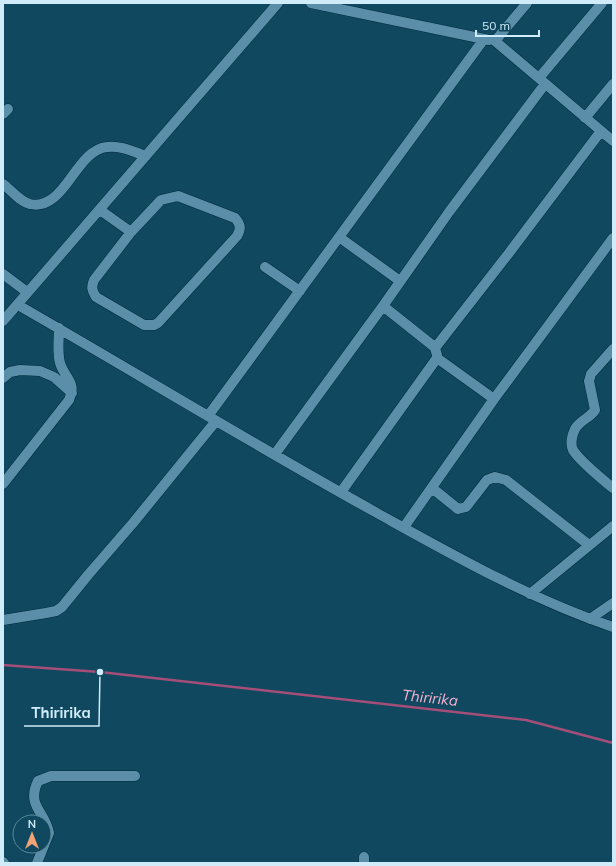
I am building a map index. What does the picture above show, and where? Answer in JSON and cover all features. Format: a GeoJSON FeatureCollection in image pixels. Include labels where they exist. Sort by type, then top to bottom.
{"type":"FeatureCollection","features":[{"type":"Feature","properties":{"kind":"street"},"geometry":{"type":"LineString","coordinates":[[3,321],[278,3]]}},
{"type":"Feature","properties":{"kind":"street"},"geometry":{"type":"LineString","coordinates":[[311,3],[495,41],[613,142]]}},
{"type":"Feature","properties":{"kind":"street"},"geometry":{"type":"LineString","coordinates":[[495,41],[527,3]]}},
{"type":"Feature","properties":{"kind":"street"},"geometry":{"type":"LineString","coordinates":[[275,454],[383,306],[542,81],[602,3]]}},
{"type":"Feature","properties":{"kind":"street"},"geometry":{"type":"LineString","coordinates":[[3,620],[56,611],[62,608],[88,575],[138,518],[212,418],[339,237],[484,39]]}},
{"type":"Feature","properties":{"kind":"street"},"geometry":{"type":"LineString","coordinates":[[585,118],[613,84]]}},
{"type":"Feature","properties":{"kind":"street"},"geometry":{"type":"LineString","coordinates":[[341,492],[436,353],[601,131]]}},
{"type":"Feature","properties":{"kind":"street"},"geometry":{"type":"LineString","coordinates":[[3,184],[22,200],[30,204],[41,204],[50,201],[80,166],[96,151],[106,147],[112,147],[146,156]]}},
{"type":"Feature","properties":{"kind":"street"},"geometry":{"type":"LineString","coordinates":[[178,196],[235,218],[240,223],[240,230],[237,236],[158,323],[150,326],[144,325],[96,298],[92,292],[94,280],[131,232],[161,200],[168,197],[178,196]]}},
{"type":"Feature","properties":{"kind":"street"},"geometry":{"type":"LineString","coordinates":[[100,210],[131,232]]}},
{"type":"Feature","properties":{"kind":"street"},"geometry":{"type":"LineString","coordinates":[[339,237],[400,281]]}},
{"type":"Feature","properties":{"kind":"street"},"geometry":{"type":"LineString","coordinates":[[404,528],[494,399],[613,238]]}},
{"type":"Feature","properties":{"kind":"street"},"geometry":{"type":"LineString","coordinates":[[265,267],[300,291]]}},
{"type":"Feature","properties":{"kind":"street"},"geometry":{"type":"LineString","coordinates":[[3,274],[27,292]]}},
{"type":"Feature","properties":{"kind":"street"},"geometry":{"type":"LineString","coordinates":[[18,305],[404,528],[530,594],[613,627]]}},
{"type":"Feature","properties":{"kind":"street"},"geometry":{"type":"LineString","coordinates":[[383,306],[436,353],[494,399]]}},
{"type":"Feature","properties":{"kind":"street"},"geometry":{"type":"LineString","coordinates":[[3,484],[69,400],[72,393],[72,386],[60,363],[59,328]]}},
{"type":"Feature","properties":{"kind":"street"},"geometry":{"type":"LineString","coordinates":[[613,349],[591,374],[589,380],[595,410],[593,414],[580,422],[574,430],[572,444],[573,451],[600,478],[613,488]]}},
{"type":"Feature","properties":{"kind":"street"},"geometry":{"type":"LineString","coordinates":[[3,378],[10,372],[20,370],[40,371],[54,377],[72,393]]}},
{"type":"Feature","properties":{"kind":"street"},"geometry":{"type":"LineString","coordinates":[[432,488],[460,509],[466,507],[487,480],[494,477],[506,480],[589,545]]}},
{"type":"Feature","properties":{"kind":"street"},"geometry":{"type":"LineString","coordinates":[[530,594],[613,526]]}},
{"type":"Feature","properties":{"kind":"street"},"geometry":{"type":"LineString","coordinates":[[590,619],[613,602]]}},
{"type":"Feature","properties":{"kind":"street"},"geometry":{"type":"LineString","coordinates":[[37,863],[49,833],[33,799],[34,790],[38,781],[50,776],[135,776]]}},
{"type":"Feature","properties":{"kind":"waterway","name":"Thiririka"},"geometry":{"type":"LineString","coordinates":[[3,665],[100,672],[526,720],[613,743]]}},
{"type":"Feature","properties":{"kind":"place","name":"Thiririka"},"geometry":{"type":"Point","coordinates":[100,672]}}]}
